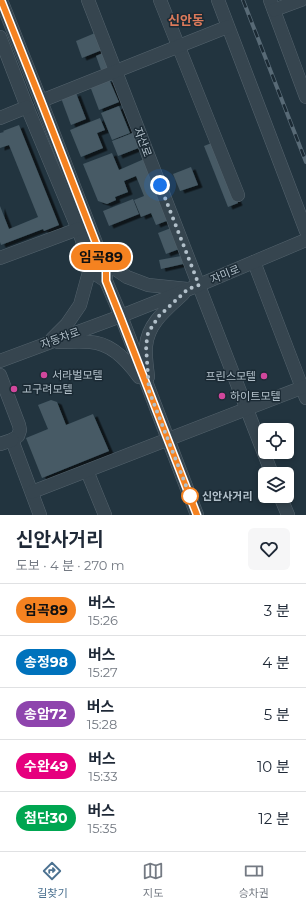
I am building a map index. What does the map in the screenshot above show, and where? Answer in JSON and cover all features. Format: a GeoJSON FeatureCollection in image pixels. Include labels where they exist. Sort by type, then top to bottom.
{"type":"FeatureCollection","features":[{"type":"Feature","properties":{"kind":"street"},"geometry":{"type":"LineString","coordinates":[[1,0],[41,101],[97,262],[80,305],[67,324],[48,343]]}},
{"type":"Feature","properties":{"kind":"street","name":"자산로"},"geometry":{"type":"LineString","coordinates":[[88,0],[116,71],[194,287],[247,409],[269,467]]}},
{"type":"Feature","properties":{"kind":"street"},"geometry":{"type":"LineString","coordinates":[[160,0],[238,195]]}},
{"type":"Feature","properties":{"kind":"street"},"geometry":{"type":"LineString","coordinates":[[218,0],[227,27],[306,231]]}},
{"type":"Feature","properties":{"kind":"street"},"geometry":{"type":"LineString","coordinates":[[301,0],[272,5],[306,97]]}},
{"type":"Feature","properties":{"kind":"street"},"geometry":{"type":"LineString","coordinates":[[41,101],[227,27]]}},
{"type":"Feature","properties":{"kind":"street"},"geometry":{"type":"LineString","coordinates":[[0,37],[27,107],[78,229],[97,262],[106,269],[106,281],[197,515]]}},
{"type":"Feature","properties":{"kind":"street"},"geometry":{"type":"LineString","coordinates":[[0,118],[27,107]]}},
{"type":"Feature","properties":{"kind":"street"},"geometry":{"type":"LineString","coordinates":[[0,258],[78,229]]}},
{"type":"Feature","properties":{"kind":"street","name":"자미로"},"geometry":{"type":"LineString","coordinates":[[120,316],[306,240]]}},
{"type":"Feature","properties":{"kind":"street"},"geometry":{"type":"LineString","coordinates":[[97,262],[148,285],[194,287]]}},
{"type":"Feature","properties":{"kind":"street"},"geometry":{"type":"LineString","coordinates":[[32,492],[247,409],[305,390],[254,262]]}},
{"type":"Feature","properties":{"kind":"street"},"geometry":{"type":"LineString","coordinates":[[149,391],[146,346],[148,333],[159,316],[194,287]]}},
{"type":"Feature","properties":{"kind":"street","name":"자동차로"},"geometry":{"type":"LineString","coordinates":[[0,361],[120,316]]}},
{"type":"Feature","properties":{"kind":"street"},"geometry":{"type":"LineString","coordinates":[[48,343],[91,342],[107,346],[119,354],[132,367],[149,391]]}},
{"type":"Feature","properties":{"kind":"street"},"geometry":{"type":"LineString","coordinates":[[0,375],[20,430],[18,436],[6,442],[32,492],[40,515]]}},
{"type":"Feature","properties":{"kind":"street"},"geometry":{"type":"LineString","coordinates":[[88,471],[104,515]]}},
{"type":"Feature","properties":{"kind":"street"},"geometry":{"type":"LineString","coordinates":[[283,503],[288,515]]}},
{"type":"Feature","properties":{"kind":"building"},"geometry":{"type":"Polygon","coordinates":[[[95,33],[102,50],[82,58],[76,41],[95,33]]]}},
{"type":"Feature","properties":{"kind":"building"},"geometry":{"type":"Polygon","coordinates":[[[105,52],[110,67],[101,70],[96,56],[105,52]]]}},
{"type":"Feature","properties":{"kind":"building"},"geometry":{"type":"Polygon","coordinates":[[[109,79],[119,102],[99,110],[90,86],[109,79]]]}},
{"type":"Feature","properties":{"kind":"building"},"geometry":{"type":"Polygon","coordinates":[[[76,93],[86,119],[71,125],[61,98],[76,93]]]}},
{"type":"Feature","properties":{"kind":"building"},"geometry":{"type":"Polygon","coordinates":[[[119,106],[130,133],[112,140],[101,113],[119,106]]]}},
{"type":"Feature","properties":{"kind":"building"},"geometry":{"type":"Polygon","coordinates":[[[100,118],[105,130],[97,133],[103,148],[81,157],[70,130],[100,118]]]}},
{"type":"Feature","properties":{"kind":"building"},"geometry":{"type":"Polygon","coordinates":[[[19,125],[59,225],[44,231],[43,229],[1,245],[0,206],[9,229],[38,217],[9,145],[0,148],[0,133],[19,125]]]}},
{"type":"Feature","properties":{"kind":"building"},"geometry":{"type":"Polygon","coordinates":[[[135,132],[141,147],[118,156],[112,141],[135,132]]]}},
{"type":"Feature","properties":{"kind":"building"},"geometry":{"type":"Polygon","coordinates":[[[214,142],[238,203],[228,207],[204,146],[214,142]]]}},
{"type":"Feature","properties":{"kind":"building"},"geometry":{"type":"Polygon","coordinates":[[[112,153],[119,170],[144,159],[169,220],[156,225],[151,213],[141,217],[134,200],[144,196],[136,176],[124,181],[128,192],[115,197],[116,200],[107,204],[98,201],[83,164],[112,153]]]}},
{"type":"Feature","properties":{"kind":"building"},"geometry":{"type":"Polygon","coordinates":[[[191,167],[198,185],[180,191],[173,174],[191,167]]]}},
{"type":"Feature","properties":{"kind":"building"},"geometry":{"type":"Polygon","coordinates":[[[133,199],[139,214],[109,226],[103,211],[133,199]]]}},
{"type":"Feature","properties":{"kind":"building"},"geometry":{"type":"Polygon","coordinates":[[[171,228],[179,249],[166,254],[158,233],[171,228]]]}},
{"type":"Feature","properties":{"kind":"building"},"geometry":{"type":"Polygon","coordinates":[[[181,256],[183,264],[161,269],[159,260],[181,256]]]}},
{"type":"Feature","properties":{"kind":"building"},"geometry":{"type":"Polygon","coordinates":[[[51,400],[57,402],[66,425],[93,414],[109,451],[42,478],[26,438],[48,429],[38,405],[51,400]]]}},
{"type":"Feature","properties":{"kind":"railway"},"geometry":{"type":"LineString","coordinates":[[243,0],[306,162]]}},
{"type":"Feature","properties":{"kind":"bus line","name":"임곡89"},"geometry":{"type":"LineString","coordinates":[[1,0],[106,269],[106,281],[197,515]]}},
{"type":"Feature","properties":{"kind":"place","name":"서라벌모텔"},"geometry":{"type":"Point","coordinates":[44,375]}},
{"type":"Feature","properties":{"kind":"place","name":"프린스모텔"},"geometry":{"type":"Point","coordinates":[264,376]}},
{"type":"Feature","properties":{"kind":"place","name":"고구려모텔"},"geometry":{"type":"Point","coordinates":[14,389]}},
{"type":"Feature","properties":{"kind":"place","name":"하이트모텔"},"geometry":{"type":"Point","coordinates":[222,396]}},
{"type":"Feature","properties":{"kind":"place","name":"신안사거리"},"geometry":{"type":"Point","coordinates":[190,496]}},
{"type":"Feature","properties":{"kind":"district","name":"신안동"},"geometry":{"type":"Point","coordinates":[186,20]}},
{"type":"Feature","properties":{"kind":"route"},"geometry":{"type":"LineString","coordinates":[[160,185],[199,285],[188,289],[159,316],[148,333],[146,346],[149,391],[190,496]]}}]}
